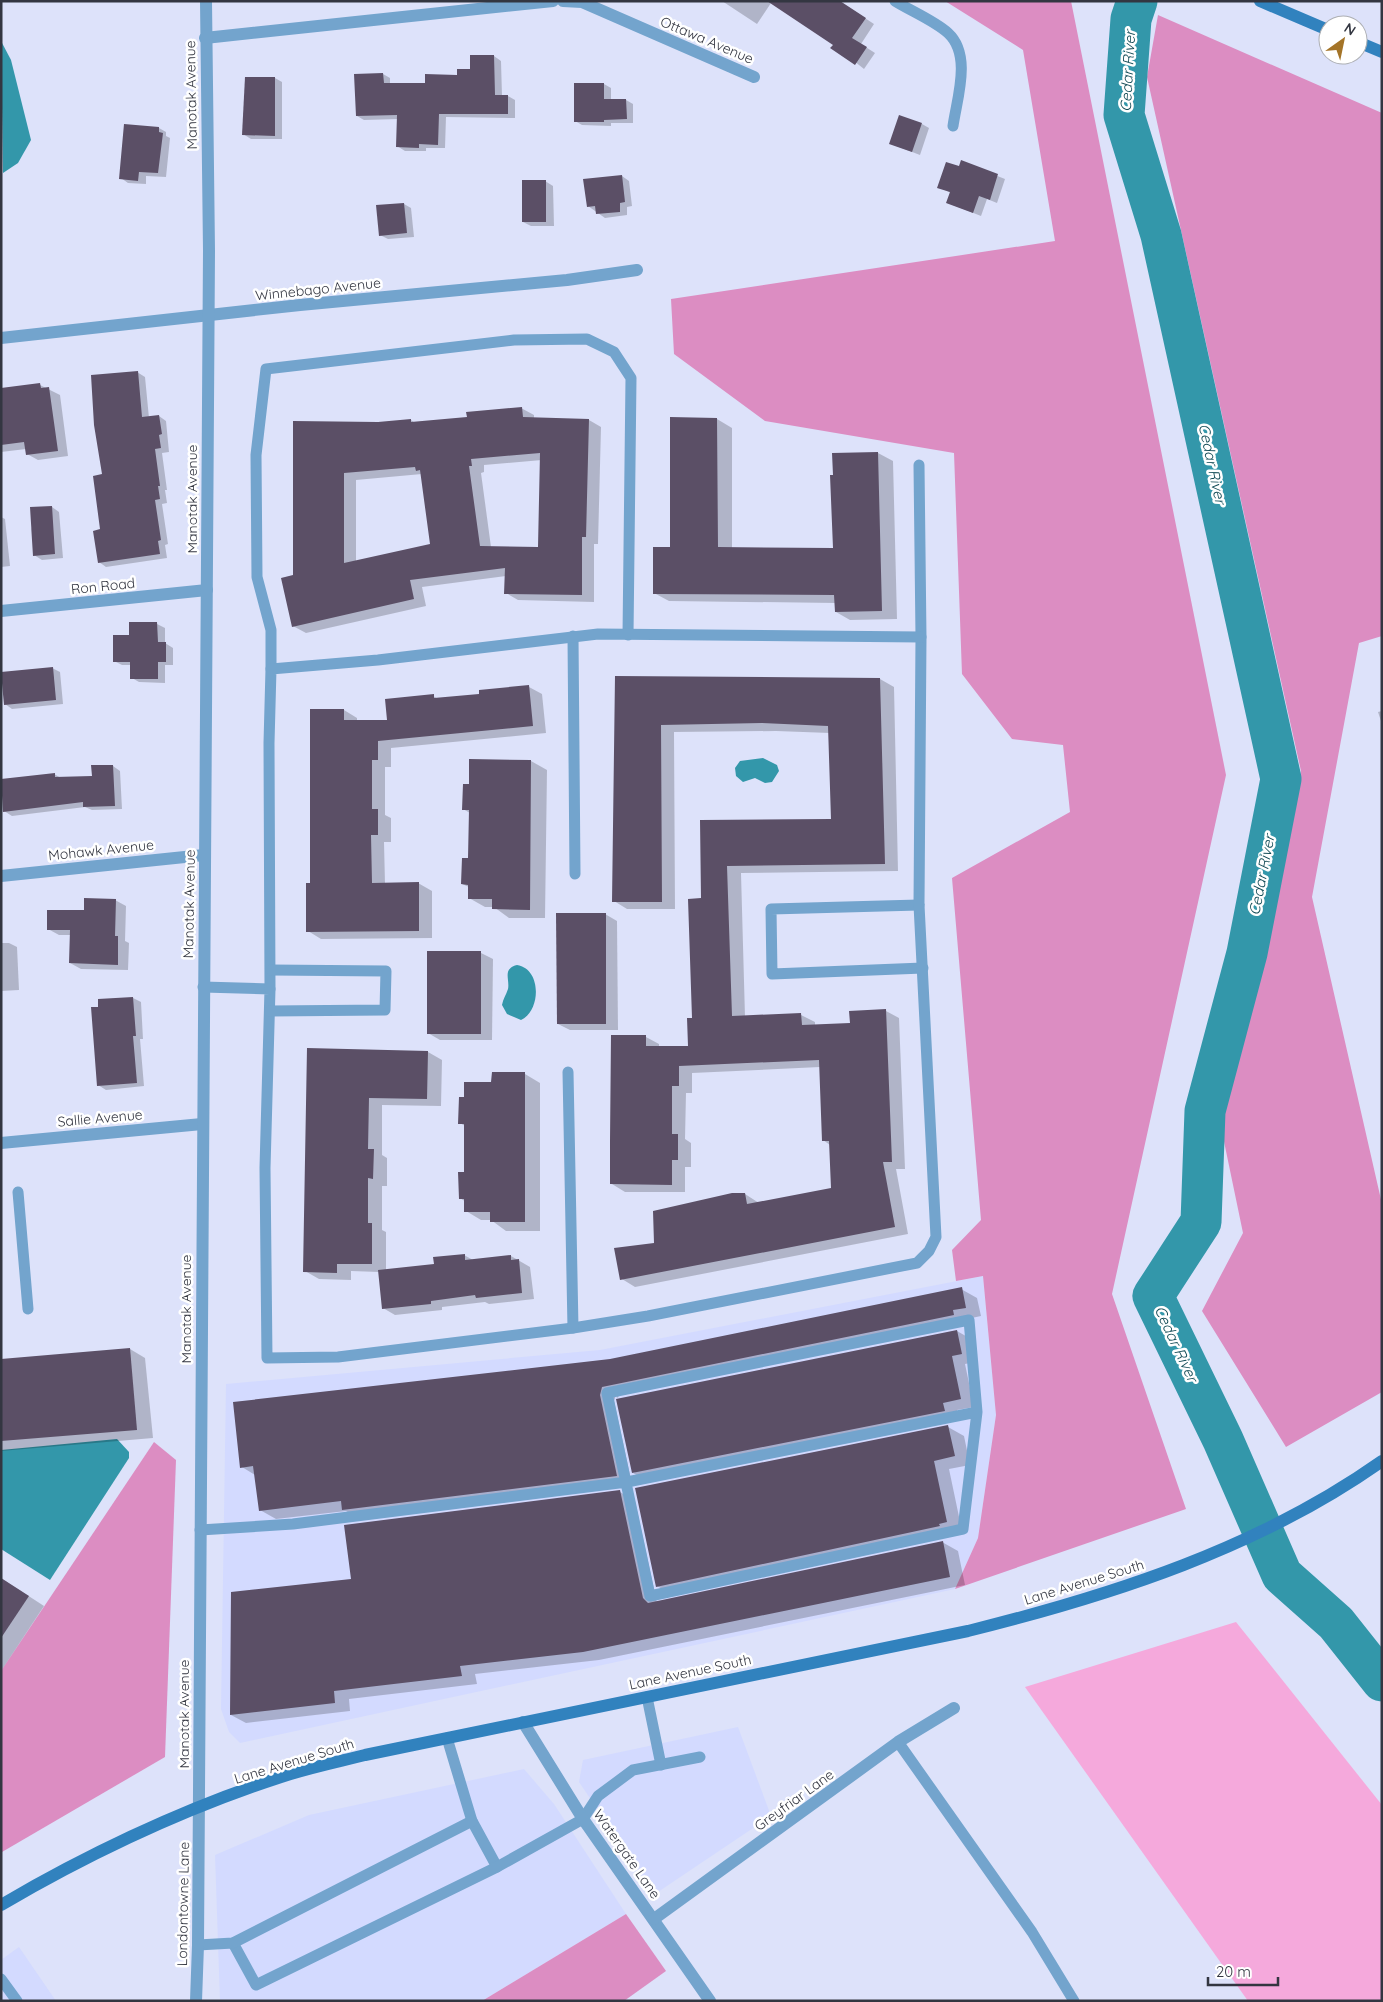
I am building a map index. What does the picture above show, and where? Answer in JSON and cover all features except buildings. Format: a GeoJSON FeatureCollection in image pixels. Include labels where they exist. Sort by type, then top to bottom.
{"type":"FeatureCollection","features":[{"type":"Feature","properties":{"kind":"main road"},"geometry":{"type":"LineString","coordinates":[[1260,1],[1318,26]]}},
{"type":"Feature","properties":{"kind":"main road"},"geometry":{"type":"LineString","coordinates":[[1368,46],[1382,52]]}},
{"type":"Feature","properties":{"kind":"main road","name":"Lane Avenue South"},"geometry":{"type":"LineString","coordinates":[[1,1905],[138,1833],[198,1808],[282,1777],[366,1755],[968,1631],[1034,1614],[1144,1580],[1200,1559],[1309,1508],[1382,1460]]}},
{"type":"Feature","properties":{"kind":"street","name":"Manotak Avenue"},"geometry":{"type":"LineString","coordinates":[[198,1808],[207,590],[206,1]]}},
{"type":"Feature","properties":{"kind":"street"},"geometry":{"type":"LineString","coordinates":[[205,38],[553,1]]}},
{"type":"Feature","properties":{"kind":"street","name":"Ottawa Avenue"},"geometry":{"type":"LineString","coordinates":[[563,1],[582,2],[754,77]]}},
{"type":"Feature","properties":{"kind":"street","name":"Winnebago Avenue"},"geometry":{"type":"LineString","coordinates":[[1,338],[208,315],[567,280],[637,270]]}},
{"type":"Feature","properties":{"kind":"street","name":"Ron Road"},"geometry":{"type":"LineString","coordinates":[[1,611],[207,590]]}},
{"type":"Feature","properties":{"kind":"street","name":"Mohawk Avenue"},"geometry":{"type":"LineString","coordinates":[[1,876],[204,855]]}},
{"type":"Feature","properties":{"kind":"street","name":"Sallie Avenue"},"geometry":{"type":"LineString","coordinates":[[1,1143],[202,1124]]}},
{"type":"Feature","properties":{"kind":"street","name":"Greyfriar Lane"},"geometry":{"type":"LineString","coordinates":[[654,1919],[898,1742],[954,1708]]}},
{"type":"Feature","properties":{"kind":"street","name":"Watergate Lane"},"geometry":{"type":"LineString","coordinates":[[523,1722],[583,1819],[710,2001]]}},
{"type":"Feature","properties":{"kind":"street","name":"Londontowne Lane"},"geometry":{"type":"LineString","coordinates":[[196,2001],[198,1808]]}},
{"type":"Feature","properties":{"kind":"lane"},"geometry":{"type":"LineString","coordinates":[[895,1],[948,33],[958,46],[962,67],[953,126]]}},
{"type":"Feature","properties":{"kind":"lane"},"geometry":{"type":"LineString","coordinates":[[628,635],[631,378],[614,352],[587,339],[514,340],[266,369],[256,454],[257,577],[271,630],[269,743],[271,970],[264,1168],[267,1358],[338,1357],[572,1328],[648,1316],[908,1265],[917,1263],[923,1257],[936,1237],[919,905],[921,637],[919,465]]}},
{"type":"Feature","properties":{"kind":"lane"},"geometry":{"type":"LineString","coordinates":[[271,669],[378,660],[598,634],[921,637]]}},
{"type":"Feature","properties":{"kind":"lane"},"geometry":{"type":"LineString","coordinates":[[573,636],[575,874]]}},
{"type":"Feature","properties":{"kind":"lane"},"geometry":{"type":"LineString","coordinates":[[919,905],[770,909],[772,974],[923,968]]}},
{"type":"Feature","properties":{"kind":"lane"},"geometry":{"type":"LineString","coordinates":[[270,1012],[385,1010],[386,971],[271,970]]}},
{"type":"Feature","properties":{"kind":"lane"},"geometry":{"type":"LineString","coordinates":[[203,987],[270,988]]}},
{"type":"Feature","properties":{"kind":"lane"},"geometry":{"type":"LineString","coordinates":[[568,1072],[572,1328]]}},
{"type":"Feature","properties":{"kind":"lane"},"geometry":{"type":"LineString","coordinates":[[18,1192],[28,1309]]}},
{"type":"Feature","properties":{"kind":"lane"},"geometry":{"type":"LineString","coordinates":[[969,1320],[977,1412],[963,1529],[650,1596],[607,1393],[969,1320]]}},
{"type":"Feature","properties":{"kind":"lane"},"geometry":{"type":"LineString","coordinates":[[200,1530],[292,1524],[626,1482],[977,1412]]}},
{"type":"Feature","properties":{"kind":"lane"},"geometry":{"type":"LineString","coordinates":[[646,1697],[661,1765]]}},
{"type":"Feature","properties":{"kind":"lane"},"geometry":{"type":"LineString","coordinates":[[447,1738],[472,1820],[497,1867]]}},
{"type":"Feature","properties":{"kind":"lane"},"geometry":{"type":"LineString","coordinates":[[898,1742],[1032,1932],[1074,2001]]}},
{"type":"Feature","properties":{"kind":"lane"},"geometry":{"type":"LineString","coordinates":[[233,1943],[256,1985],[497,1867],[583,1819],[598,1796],[633,1770],[700,1757]]}},
{"type":"Feature","properties":{"kind":"lane"},"geometry":{"type":"LineString","coordinates":[[198,1945],[233,1943],[472,1820]]}},
{"type":"Feature","properties":{"kind":"lane"},"geometry":{"type":"LineString","coordinates":[[1,1979],[17,2001]]}},
{"type":"Feature","properties":{"kind":"shaded area"},"geometry":{"type":"Polygon","coordinates":[[[945,1],[1071,1],[1226,775],[1112,1294],[1186,1509],[955,1589],[978,1538],[996,1415],[983,1276],[956,1281],[952,1250],[981,1220],[952,878],[1070,812],[1063,745],[1012,739],[962,674],[954,453],[765,421],[674,354],[671,299],[1055,241],[1023,50],[945,1]]]}},
{"type":"Feature","properties":{"kind":"shaded area"},"geometry":{"type":"Polygon","coordinates":[[[1158,15],[1382,113],[1382,636],[1359,643],[1312,897],[1382,1204],[1382,1392],[1286,1447],[1202,1311],[1243,1233],[1221,1127],[1301,771],[1147,77],[1158,15]]]}},
{"type":"Feature","properties":{"kind":"shaded area"},"geometry":{"type":"Polygon","coordinates":[[[1,41],[11,60],[31,140],[18,163],[3,173],[1,41]]]}},
{"type":"Feature","properties":{"kind":"shaded area"},"geometry":{"type":"Polygon","coordinates":[[[763,758],[777,765],[779,771],[772,782],[765,783],[755,778],[743,782],[736,776],[735,768],[740,761],[763,758]]]}},
{"type":"Feature","properties":{"kind":"shaded area"},"geometry":{"type":"Polygon","coordinates":[[[517,965],[525,968],[531,974],[535,982],[536,991],[532,1008],[528,1015],[521,1020],[507,1014],[502,1005],[508,989],[508,972],[517,965]]]}},
{"type":"Feature","properties":{"kind":"shaded area"},"geometry":{"type":"Polygon","coordinates":[[[983,1276],[996,1415],[978,1538],[955,1589],[240,1743],[229,1732],[221,1709],[226,1384],[600,1350],[983,1276]]]}},
{"type":"Feature","properties":{"kind":"shaded area"},"geometry":{"type":"Polygon","coordinates":[[[117,1439],[129,1452],[129,1458],[50,1580],[1,1549],[1,1450],[117,1439]]]}},
{"type":"Feature","properties":{"kind":"shaded area"},"geometry":{"type":"Polygon","coordinates":[[[154,1442],[176,1460],[165,1757],[2,1852],[1,1671],[154,1442]]]}},
{"type":"Feature","properties":{"kind":"shaded area"},"geometry":{"type":"Polygon","coordinates":[[[1236,1622],[1382,1805],[1382,2001],[1248,2001],[1025,1687],[1236,1622]]]}},
{"type":"Feature","properties":{"kind":"shaded area"},"geometry":{"type":"Polygon","coordinates":[[[738,1727],[771,1816],[655,1894],[579,1782],[583,1760],[738,1727]]]}},
{"type":"Feature","properties":{"kind":"shaded area"},"geometry":{"type":"Polygon","coordinates":[[[524,1769],[554,1804],[626,1914],[482,2001],[220,2001],[215,1855],[309,1815],[524,1769]]]}},
{"type":"Feature","properties":{"kind":"shaded area"},"geometry":{"type":"Polygon","coordinates":[[[626,1914],[666,1971],[624,2001],[482,2001],[626,1914]]]}},
{"type":"Feature","properties":{"kind":"shaded area"},"geometry":{"type":"Polygon","coordinates":[[[19,1947],[56,2001],[1,2001],[1,1960],[19,1947]]]}},
{"type":"Feature","properties":{"kind":"waterway","name":"Cedar River"},"geometry":{"type":"LineString","coordinates":[[1137,1],[1131,19],[1124,115],[1161,235],[1281,779],[1247,953],[1205,1111],[1201,1222],[1153,1296],[1223,1440],[1282,1575],[1336,1623],[1382,1681]]}}]}
